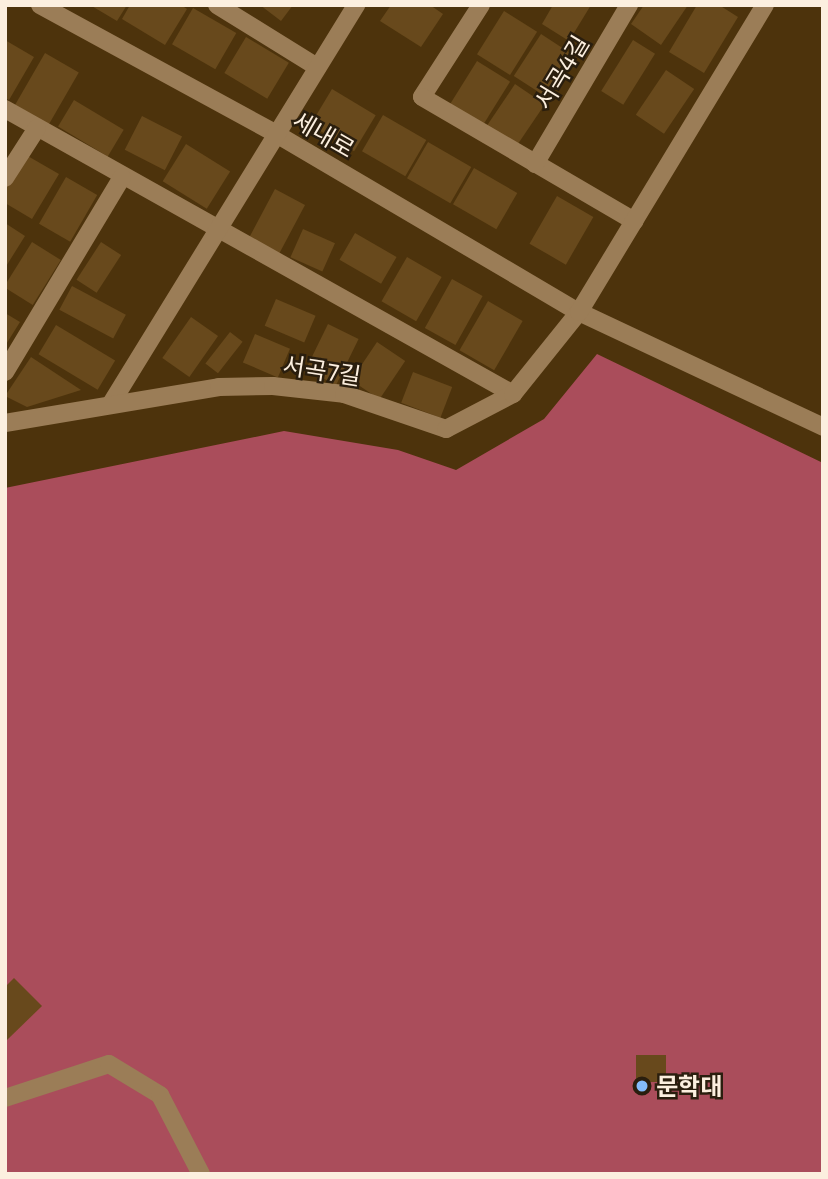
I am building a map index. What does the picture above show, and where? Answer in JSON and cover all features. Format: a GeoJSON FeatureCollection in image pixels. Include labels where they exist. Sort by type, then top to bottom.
{"type":"FeatureCollection","features":[{"type":"Feature","properties":{"kind":"street","name":"세내로"},"geometry":{"type":"LineString","coordinates":[[40,5],[278,135],[579,312],[823,427]]}},
{"type":"Feature","properties":{"kind":"street"},"geometry":{"type":"LineString","coordinates":[[217,5],[237,10],[317,66]]}},
{"type":"Feature","properties":{"kind":"street"},"geometry":{"type":"LineString","coordinates":[[112,402],[356,5]]}},
{"type":"Feature","properties":{"kind":"street"},"geometry":{"type":"LineString","coordinates":[[481,5],[422,97],[634,221]]}},
{"type":"Feature","properties":{"kind":"street","name":"서곡4길"},"geometry":{"type":"LineString","coordinates":[[535,164],[629,5]]}},
{"type":"Feature","properties":{"kind":"street"},"geometry":{"type":"LineString","coordinates":[[579,312],[765,5]]}},
{"type":"Feature","properties":{"kind":"street"},"geometry":{"type":"LineString","coordinates":[[5,110],[217,233],[513,394]]}},
{"type":"Feature","properties":{"kind":"street"},"geometry":{"type":"LineString","coordinates":[[5,178],[37,128]]}},
{"type":"Feature","properties":{"kind":"street"},"geometry":{"type":"LineString","coordinates":[[5,372],[122,177]]}},
{"type":"Feature","properties":{"kind":"street","name":"서곡7길"},"geometry":{"type":"LineString","coordinates":[[5,423],[112,402],[272,386],[344,394],[446,429],[513,394],[579,312]]}},
{"type":"Feature","properties":{"kind":"street"},"geometry":{"type":"LineString","coordinates":[[5,1098],[109,1064],[160,1095],[201,1174]]}},
{"type":"Feature","properties":{"kind":"shaded area"},"geometry":{"type":"Polygon","coordinates":[[[597,354],[823,463],[823,1174],[5,1174],[5,488],[284,431],[398,450],[456,470],[544,419],[597,354]]]}},
{"type":"Feature","properties":{"kind":"building"},"geometry":{"type":"Polygon","coordinates":[[[90,5],[127,5],[117,21],[90,5]]]}},
{"type":"Feature","properties":{"kind":"building"},"geometry":{"type":"Polygon","coordinates":[[[130,5],[181,5],[187,9],[165,45],[122,19],[130,5]]]}},
{"type":"Feature","properties":{"kind":"building"},"geometry":{"type":"Polygon","coordinates":[[[260,5],[293,5],[281,21],[260,5]]]}},
{"type":"Feature","properties":{"kind":"building"},"geometry":{"type":"Polygon","coordinates":[[[391,5],[430,5],[443,14],[421,47],[380,21],[391,5]]]}},
{"type":"Feature","properties":{"kind":"building"},"geometry":{"type":"Polygon","coordinates":[[[553,5],[591,5],[569,41],[542,24],[553,5]]]}},
{"type":"Feature","properties":{"kind":"building"},"geometry":{"type":"Polygon","coordinates":[[[644,5],[688,5],[661,45],[631,24],[644,5]]]}},
{"type":"Feature","properties":{"kind":"building"},"geometry":{"type":"Polygon","coordinates":[[[697,5],[719,5],[738,17],[704,73],[669,52],[697,5]]]}},
{"type":"Feature","properties":{"kind":"building"},"geometry":{"type":"Polygon","coordinates":[[[193,8],[236,33],[215,69],[172,44],[193,8]]]}},
{"type":"Feature","properties":{"kind":"building"},"geometry":{"type":"Polygon","coordinates":[[[504,11],[537,32],[510,75],[477,54],[504,11]]]}},
{"type":"Feature","properties":{"kind":"building"},"geometry":{"type":"Polygon","coordinates":[[[541,34],[572,54],[545,96],[514,76],[541,34]]]}},
{"type":"Feature","properties":{"kind":"building"},"geometry":{"type":"Polygon","coordinates":[[[246,37],[289,63],[267,99],[224,73],[246,37]]]}},
{"type":"Feature","properties":{"kind":"building"},"geometry":{"type":"Polygon","coordinates":[[[5,40],[34,57],[9,100],[5,98],[5,40]]]}},
{"type":"Feature","properties":{"kind":"building"},"geometry":{"type":"Polygon","coordinates":[[[633,40],[655,54],[623,105],[601,91],[633,40]]]}},
{"type":"Feature","properties":{"kind":"building"},"geometry":{"type":"Polygon","coordinates":[[[45,53],[79,72],[49,124],[15,105],[45,53]]]}},
{"type":"Feature","properties":{"kind":"building"},"geometry":{"type":"Polygon","coordinates":[[[477,61],[510,82],[483,125],[450,104],[477,61]]]}},
{"type":"Feature","properties":{"kind":"building"},"geometry":{"type":"Polygon","coordinates":[[[666,70],[694,89],[664,134],[636,115],[666,70]]]}},
{"type":"Feature","properties":{"kind":"building"},"geometry":{"type":"Polygon","coordinates":[[[515,84],[545,104],[517,146],[487,125],[515,84]]]}},
{"type":"Feature","properties":{"kind":"building"},"geometry":{"type":"Polygon","coordinates":[[[332,89],[376,115],[354,151],[310,125],[332,89]]]}},
{"type":"Feature","properties":{"kind":"building"},"geometry":{"type":"Polygon","coordinates":[[[74,100],[124,130],[108,156],[58,127],[74,100]]]}},
{"type":"Feature","properties":{"kind":"building"},"geometry":{"type":"Polygon","coordinates":[[[383,115],[426,140],[405,176],[362,151],[383,115]]]}},
{"type":"Feature","properties":{"kind":"building"},"geometry":{"type":"Polygon","coordinates":[[[142,116],[182,136],[165,170],[125,150],[142,116]]]}},
{"type":"Feature","properties":{"kind":"building"},"geometry":{"type":"Polygon","coordinates":[[[428,142],[471,167],[450,203],[407,178],[428,142]]]}},
{"type":"Feature","properties":{"kind":"building"},"geometry":{"type":"Polygon","coordinates":[[[186,144],[230,172],[207,209],[163,181],[186,144]]]}},
{"type":"Feature","properties":{"kind":"building"},"geometry":{"type":"Polygon","coordinates":[[[26,155],[59,174],[32,219],[5,203],[5,190],[26,155]]]}},
{"type":"Feature","properties":{"kind":"building"},"geometry":{"type":"Polygon","coordinates":[[[474,168],[517,193],[496,229],[453,204],[474,168]]]}},
{"type":"Feature","properties":{"kind":"building"},"geometry":{"type":"Polygon","coordinates":[[[66,177],[97,195],[70,242],[39,224],[66,177]]]}},
{"type":"Feature","properties":{"kind":"building"},"geometry":{"type":"Polygon","coordinates":[[[275,189],[305,205],[279,254],[249,238],[275,189]]]}},
{"type":"Feature","properties":{"kind":"building"},"geometry":{"type":"Polygon","coordinates":[[[557,196],[593,217],[566,265],[530,244],[557,196]]]}},
{"type":"Feature","properties":{"kind":"building"},"geometry":{"type":"Polygon","coordinates":[[[5,223],[25,236],[5,268],[5,223]]]}},
{"type":"Feature","properties":{"kind":"building"},"geometry":{"type":"Polygon","coordinates":[[[303,229],[335,243],[322,272],[290,257],[303,229]]]}},
{"type":"Feature","properties":{"kind":"building"},"geometry":{"type":"Polygon","coordinates":[[[355,233],[397,257],[381,284],[340,260],[355,233]]]}},
{"type":"Feature","properties":{"kind":"building"},"geometry":{"type":"Polygon","coordinates":[[[32,242],[61,260],[33,305],[5,288],[32,242]]]}},
{"type":"Feature","properties":{"kind":"building"},"geometry":{"type":"Polygon","coordinates":[[[101,242],[121,255],[97,293],[76,280],[101,242]]]}},
{"type":"Feature","properties":{"kind":"building"},"geometry":{"type":"Polygon","coordinates":[[[407,257],[442,277],[416,321],[382,301],[407,257]]]}},
{"type":"Feature","properties":{"kind":"building"},"geometry":{"type":"Polygon","coordinates":[[[452,279],[483,296],[455,345],[425,328],[452,279]]]}},
{"type":"Feature","properties":{"kind":"building"},"geometry":{"type":"Polygon","coordinates":[[[72,286],[126,315],[113,338],[59,310],[72,286]]]}},
{"type":"Feature","properties":{"kind":"building"},"geometry":{"type":"Polygon","coordinates":[[[276,299],[316,316],[304,342],[265,326],[276,299]]]}},
{"type":"Feature","properties":{"kind":"building"},"geometry":{"type":"Polygon","coordinates":[[[488,301],[523,321],[494,370],[460,350],[488,301]]]}},
{"type":"Feature","properties":{"kind":"building"},"geometry":{"type":"Polygon","coordinates":[[[5,313],[20,322],[5,346],[5,313]]]}},
{"type":"Feature","properties":{"kind":"building"},"geometry":{"type":"Polygon","coordinates":[[[191,317],[218,336],[189,377],[162,358],[191,317]]]}},
{"type":"Feature","properties":{"kind":"building"},"geometry":{"type":"Polygon","coordinates":[[[328,324],[359,339],[336,385],[306,370],[328,324]]]}},
{"type":"Feature","properties":{"kind":"building"},"geometry":{"type":"Polygon","coordinates":[[[56,325],[115,361],[98,390],[38,354],[56,325]]]}},
{"type":"Feature","properties":{"kind":"building"},"geometry":{"type":"Polygon","coordinates":[[[230,332],[243,342],[218,373],[205,364],[230,332]]]}},
{"type":"Feature","properties":{"kind":"building"},"geometry":{"type":"Polygon","coordinates":[[[255,334],[290,349],[278,377],[243,363],[255,334]]]}},
{"type":"Feature","properties":{"kind":"building"},"geometry":{"type":"Polygon","coordinates":[[[377,342],[405,361],[379,399],[351,380],[377,342]]]}},
{"type":"Feature","properties":{"kind":"building"},"geometry":{"type":"Polygon","coordinates":[[[31,357],[81,390],[27,407],[5,396],[31,357]]]}},
{"type":"Feature","properties":{"kind":"building"},"geometry":{"type":"Polygon","coordinates":[[[413,372],[452,387],[440,418],[401,403],[413,372]]]}},
{"type":"Feature","properties":{"kind":"building"},"geometry":{"type":"Polygon","coordinates":[[[14,978],[42,1006],[7,1040],[5,987],[14,978]]]}},
{"type":"Feature","properties":{"kind":"building"},"geometry":{"type":"Polygon","coordinates":[[[636,1055],[666,1055],[666,1082],[636,1082],[636,1055]]]}},
{"type":"Feature","properties":{"kind":"place","name":"문학대"},"geometry":{"type":"Point","coordinates":[642,1086]}}]}
